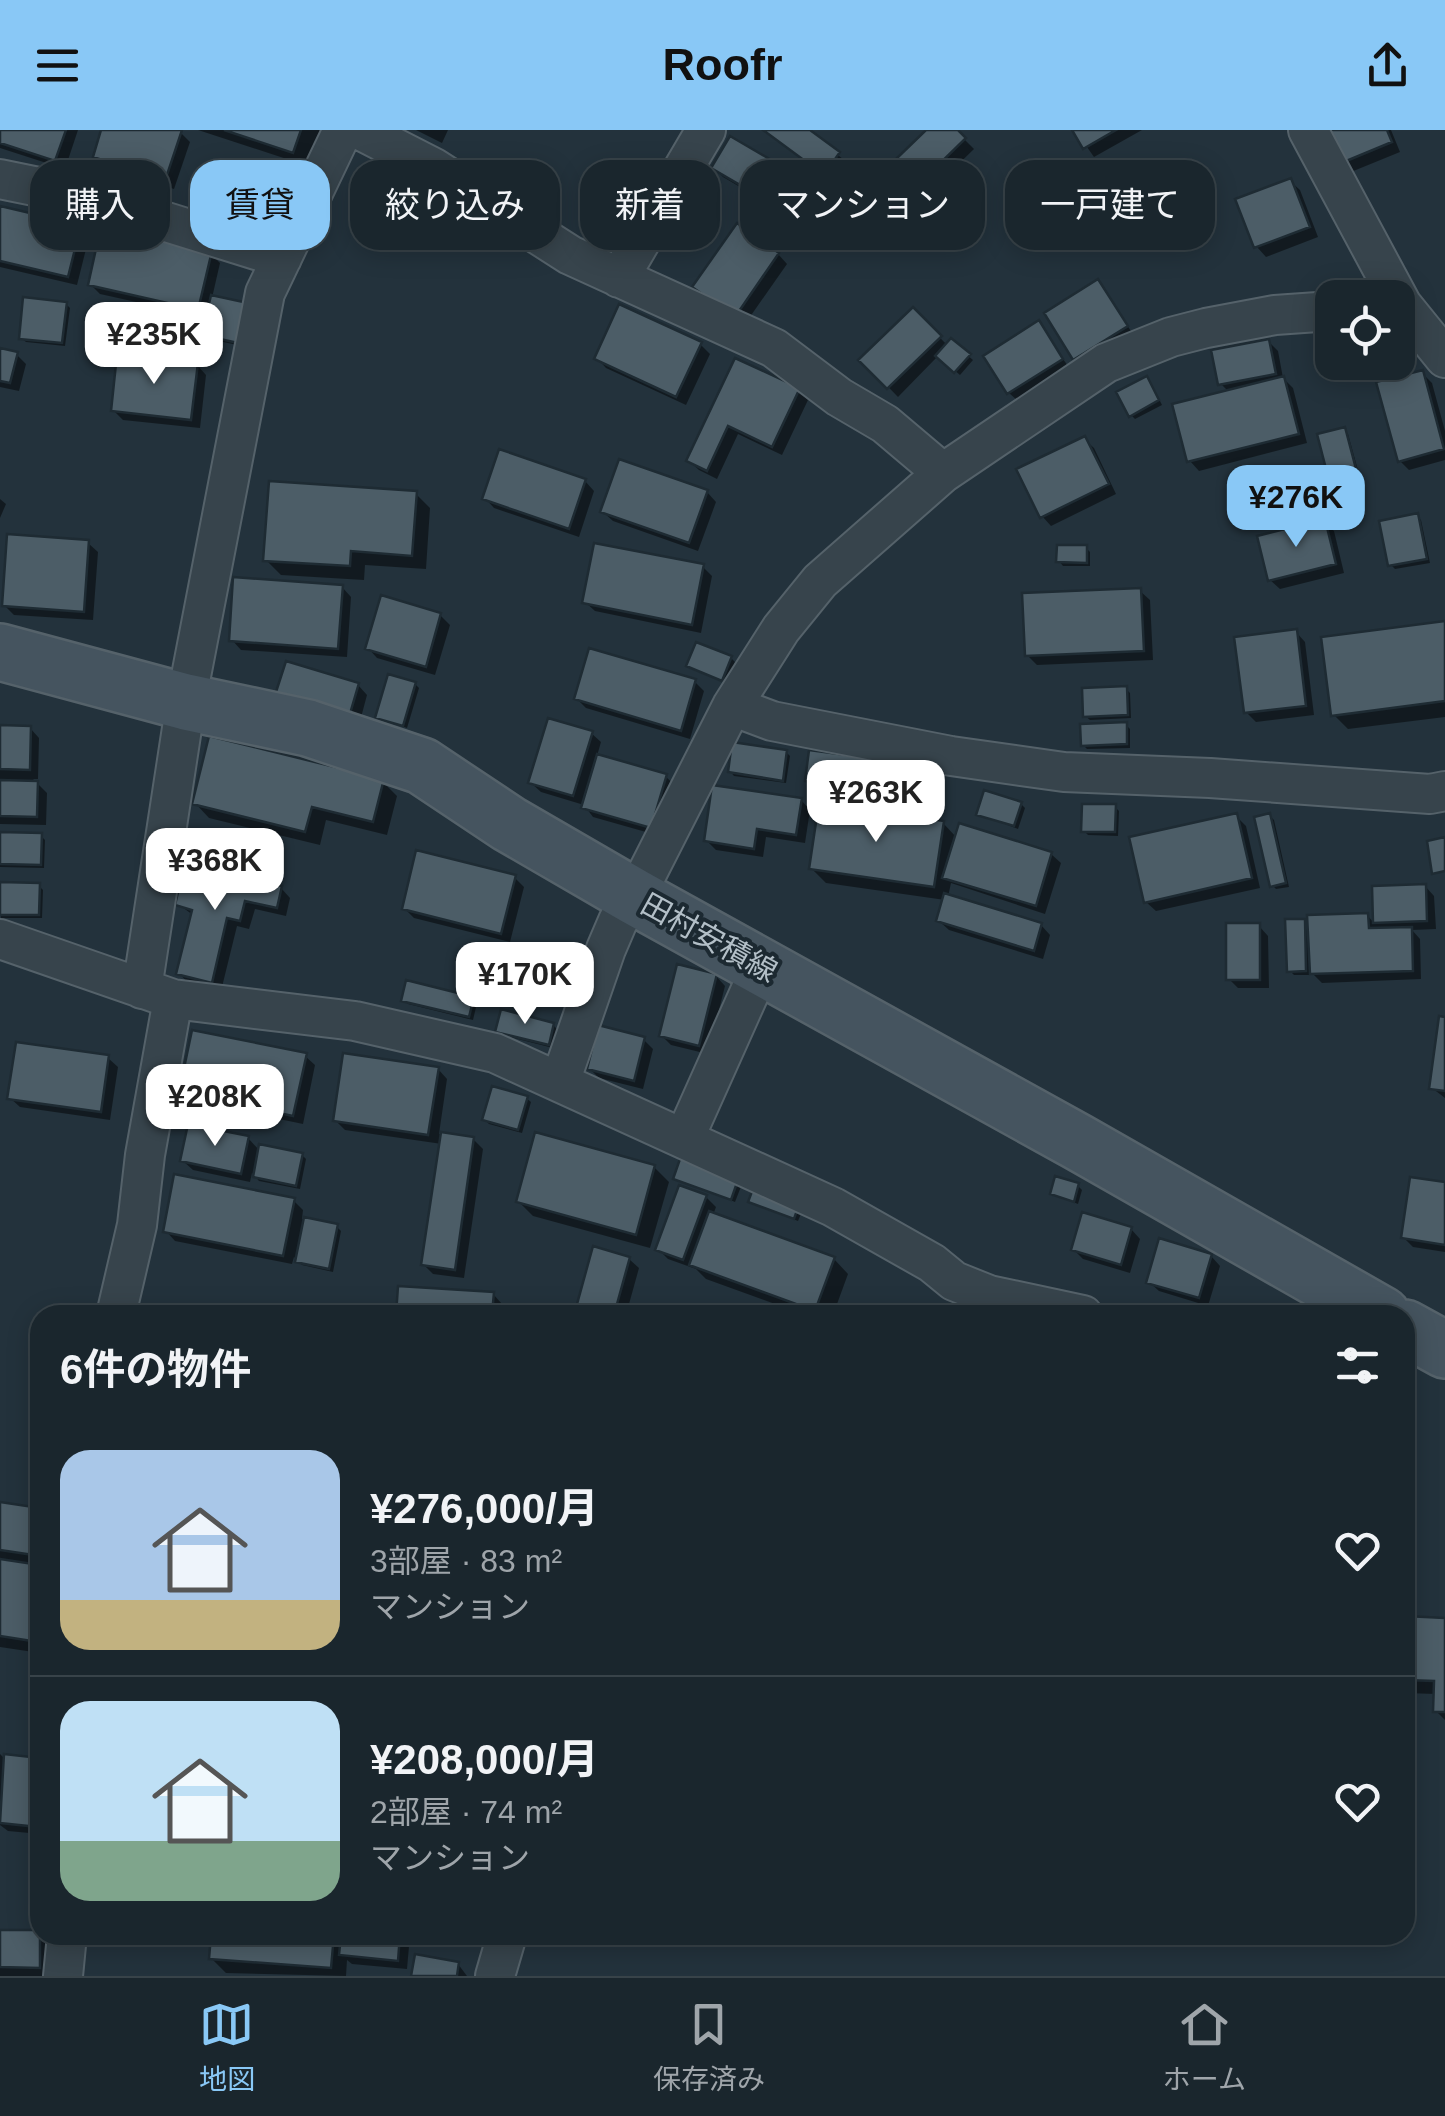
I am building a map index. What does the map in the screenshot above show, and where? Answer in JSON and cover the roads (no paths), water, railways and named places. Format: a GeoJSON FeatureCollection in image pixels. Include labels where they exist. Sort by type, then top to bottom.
{"type":"FeatureCollection","features":[{"type":"Feature","properties":{"kind":"main road","name":"田村安積線"},"geometry":{"type":"LineString","coordinates":[[0,652],[186,702],[308,728],[422,766],[508,824],[635,898],[1364,1305]]}},
{"type":"Feature","properties":{"kind":"main road"},"geometry":{"type":"LineString","coordinates":[[1415,1334],[1445,1350]]}},
{"type":"Feature","properties":{"kind":"street"},"geometry":{"type":"LineString","coordinates":[[118,1305],[137,1225],[145,1154],[186,702],[265,293],[342,130]]}},
{"type":"Feature","properties":{"kind":"street"},"geometry":{"type":"LineString","coordinates":[[360,130],[434,168],[570,255],[774,348],[839,397],[885,424],[943,473]]}},
{"type":"Feature","properties":{"kind":"street"},"geometry":{"type":"LineString","coordinates":[[619,278],[706,130]]}},
{"type":"Feature","properties":{"kind":"street"},"geometry":{"type":"LineString","coordinates":[[1308,130],[1386,280]]}},
{"type":"Feature","properties":{"kind":"street"},"geometry":{"type":"LineString","coordinates":[[0,180],[83,196],[282,258]]}},
{"type":"Feature","properties":{"kind":"street"},"geometry":{"type":"LineString","coordinates":[[560,1082],[618,922],[635,898],[732,706],[780,629],[820,582],[943,473],[1106,363],[1171,337],[1206,328],[1315,312]]}},
{"type":"Feature","properties":{"kind":"street"},"geometry":{"type":"LineString","coordinates":[[1415,321],[1441,346]]}},
{"type":"Feature","properties":{"kind":"street"},"geometry":{"type":"LineString","coordinates":[[732,706],[772,721],[951,756],[1064,772],[1430,794],[1445,791]]}},
{"type":"Feature","properties":{"kind":"street"},"geometry":{"type":"LineString","coordinates":[[0,940],[158,994],[354,1021],[495,1054],[833,1207],[932,1263],[952,1298],[988,1295],[1035,1305]]}},
{"type":"Feature","properties":{"kind":"street"},"geometry":{"type":"LineString","coordinates":[[684,1139],[762,967]]}},
{"type":"Feature","properties":{"kind":"street"},"geometry":{"type":"LineString","coordinates":[[1415,1348],[1445,1350]]}},
{"type":"Feature","properties":{"kind":"street"},"geometry":{"type":"LineString","coordinates":[[63,1976],[66,1945]]}},
{"type":"Feature","properties":{"kind":"street"},"geometry":{"type":"LineString","coordinates":[[495,1976],[504,1945]]}}]}
